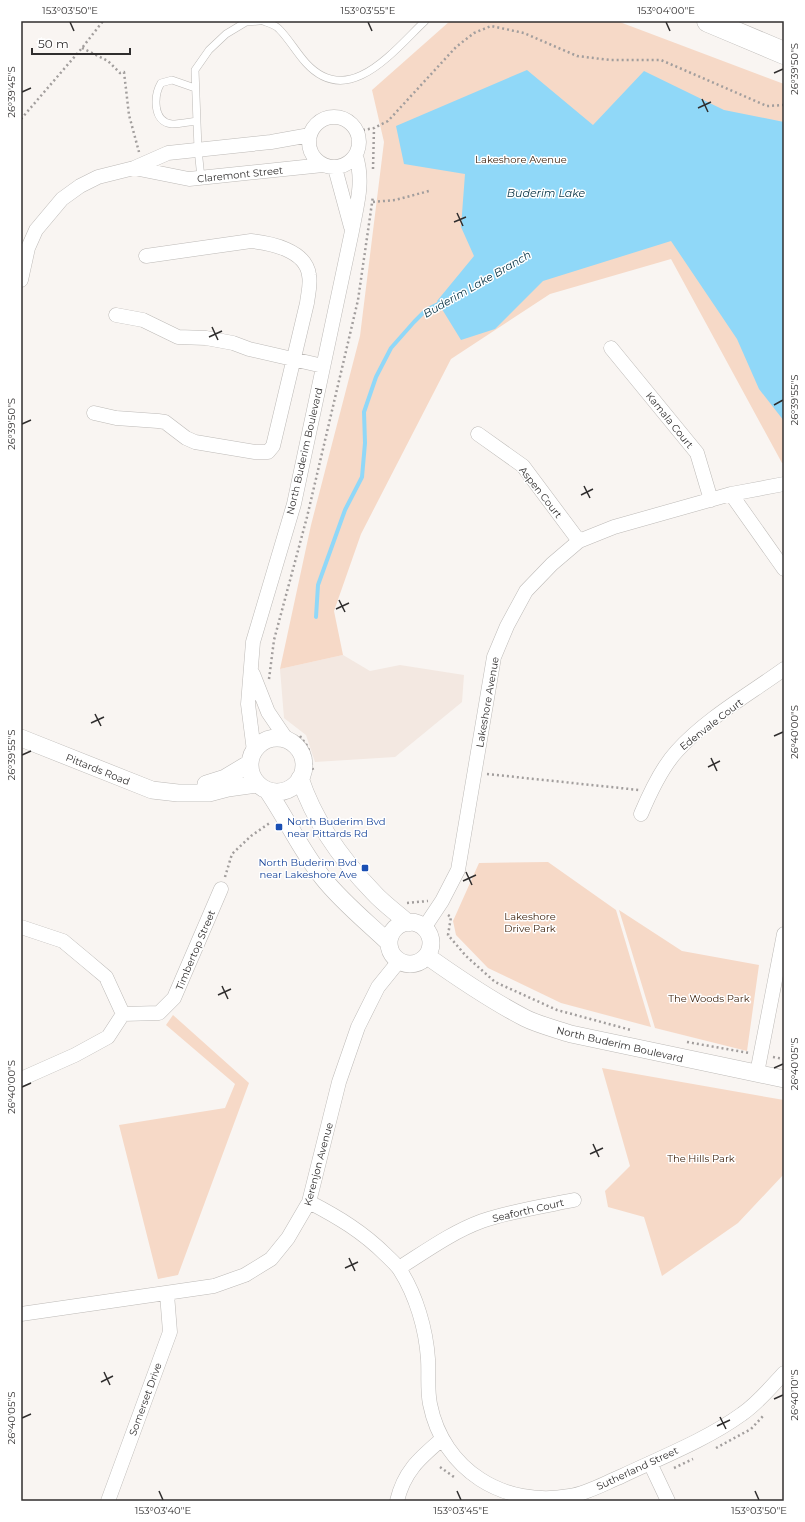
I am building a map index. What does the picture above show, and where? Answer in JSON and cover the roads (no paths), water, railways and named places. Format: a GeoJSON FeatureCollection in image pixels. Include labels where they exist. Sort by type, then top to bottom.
{"type":"FeatureCollection","features":[{"type":"Feature","properties":{"kind":"highway"},"geometry":{"type":"LineString","coordinates":[[708,21],[784,53]]}},
{"type":"Feature","properties":{"kind":"street"},"geometry":{"type":"LineString","coordinates":[[335,116],[350,121],[358,131],[360,146],[356,156],[343,166],[329,166],[317,161],[310,149],[310,135],[319,121],[335,116]]}},
{"type":"Feature","properties":{"kind":"street","name":"Claremont Street"},"geometry":{"type":"LineString","coordinates":[[21,280],[28,248],[36,230],[48,213],[62,199],[80,186],[98,177],[134,168],[168,153],[198,148],[270,142],[310,135]]}},
{"type":"Feature","properties":{"kind":"street","name":"North Buderim Boulevard"},"geometry":{"type":"LineString","coordinates":[[252,757],[248,704],[253,642],[294,504],[352,231],[360,190],[360,171],[356,156]]}},
{"type":"Feature","properties":{"kind":"street","name":"Claremont Street"},"geometry":{"type":"LineString","coordinates":[[134,168],[189,179],[329,166]]}},
{"type":"Feature","properties":{"kind":"street","name":"North Buderim Boulevard"},"geometry":{"type":"LineString","coordinates":[[329,166],[352,231]]}},
{"type":"Feature","properties":{"kind":"street"},"geometry":{"type":"LineString","coordinates":[[94,413],[116,418],[165,422],[186,438],[195,442],[255,452],[268,452],[273,446],[309,289],[309,274],[307,266],[296,256],[275,245],[251,240],[146,256]]}},
{"type":"Feature","properties":{"kind":"street"},"geometry":{"type":"LineString","coordinates":[[116,315],[143,320],[178,337],[217,340],[323,366]]}},
{"type":"Feature","properties":{"kind":"street","name":"Kamala Court"},"geometry":{"type":"LineString","coordinates":[[611,348],[697,453],[711,500]]}},
{"type":"Feature","properties":{"kind":"street","name":"Aspen Court"},"geometry":{"type":"LineString","coordinates":[[478,434],[523,466],[580,540]]}},
{"type":"Feature","properties":{"kind":"street","name":"Lakeshore Avenue"},"geometry":{"type":"LineString","coordinates":[[416,925],[438,907],[458,870],[494,657],[507,626],[526,591],[552,564],[580,540],[614,527],[731,494],[784,484]]}},
{"type":"Feature","properties":{"kind":"street"},"geometry":{"type":"LineString","coordinates":[[731,494],[784,569]]}},
{"type":"Feature","properties":{"kind":"street","name":"Edenvale Court"},"geometry":{"type":"LineString","coordinates":[[641,814],[651,791],[676,751],[706,725],[784,669]]}},
{"type":"Feature","properties":{"kind":"street","name":"North Buderim Boulevard"},"geometry":{"type":"LineString","coordinates":[[251,670],[268,712],[292,737]]}},
{"type":"Feature","properties":{"kind":"street"},"geometry":{"type":"LineString","coordinates":[[292,737],[293,744],[302,756],[304,763],[307,776],[308,801],[329,838],[374,893],[428,933],[431,944],[427,956],[422,960],[411,964],[399,961],[394,957],[389,944],[324,879],[302,850],[283,813],[251,771],[252,757],[260,744],[268,740],[292,737]]}},
{"type":"Feature","properties":{"kind":"street","name":"Pittards Road"},"geometry":{"type":"LineString","coordinates":[[21,738],[152,790],[178,793],[209,793],[228,788],[262,787]]}},
{"type":"Feature","properties":{"kind":"street","name":"Pittards Road"},"geometry":{"type":"LineString","coordinates":[[178,793],[225,778],[252,757]]}},
{"type":"Feature","properties":{"kind":"street"},"geometry":{"type":"LineString","coordinates":[[262,787],[282,791],[289,789],[307,776]]}},
{"type":"Feature","properties":{"kind":"street","name":"Timbertop Street"},"geometry":{"type":"LineString","coordinates":[[122,1014],[159,1013],[174,998],[221,889]]}},
{"type":"Feature","properties":{"kind":"street"},"geometry":{"type":"LineString","coordinates":[[389,944],[390,937],[397,927],[416,925]]}},
{"type":"Feature","properties":{"kind":"street"},"geometry":{"type":"LineString","coordinates":[[21,926],[63,941],[87,961],[106,978],[122,1014],[108,1037],[75,1055],[21,1079]]}},
{"type":"Feature","properties":{"kind":"street"},"geometry":{"type":"LineString","coordinates":[[757,1073],[784,934]]}},
{"type":"Feature","properties":{"kind":"street","name":"North Buderim Boulevard"},"geometry":{"type":"LineString","coordinates":[[427,956],[470,986],[526,1018],[546,1026],[571,1034],[784,1079]]}},
{"type":"Feature","properties":{"kind":"street","name":"Kerenjon Avenue"},"geometry":{"type":"LineString","coordinates":[[21,1314],[214,1286],[245,1275],[271,1259],[288,1238],[309,1202],[339,1082],[358,1027],[378,988],[399,961]]}},
{"type":"Feature","properties":{"kind":"street","name":"Seaforth Court"},"geometry":{"type":"LineString","coordinates":[[399,1268],[436,1244],[481,1222],[501,1215],[574,1200]]}},
{"type":"Feature","properties":{"kind":"street","name":"Sutherland Street"},"geometry":{"type":"LineString","coordinates":[[309,1202],[345,1221],[367,1236],[399,1268],[414,1300],[426,1339],[429,1403],[436,1426],[442,1439],[451,1452],[477,1479],[498,1490],[534,1498],[572,1496],[597,1487],[693,1442],[742,1414],[784,1373]]}},
{"type":"Feature","properties":{"kind":"street","name":"Somerset Drive"},"geometry":{"type":"LineString","coordinates":[[108,1501],[170,1332],[167,1294]]}},
{"type":"Feature","properties":{"kind":"street"},"geometry":{"type":"LineString","coordinates":[[398,1501],[404,1479],[411,1467],[442,1439]]}},
{"type":"Feature","properties":{"kind":"street"},"geometry":{"type":"LineString","coordinates":[[650,1463],[668,1501]]}},
{"type":"Feature","properties":{"kind":"lane"},"geometry":{"type":"LineString","coordinates":[[201,178],[194,70],[209,50],[226,34],[246,22],[260,21]]}},
{"type":"Feature","properties":{"kind":"lane"},"geometry":{"type":"LineString","coordinates":[[263,21],[279,28],[307,64],[325,77],[341,81],[360,78],[375,69],[425,21]]}},
{"type":"Feature","properties":{"kind":"lane"},"geometry":{"type":"LineString","coordinates":[[195,88],[172,80],[161,83],[156,90],[156,108],[162,120],[171,124],[197,121]]}},
{"type":"Feature","properties":{"kind":"water","name":"Buderim Lake"},"geometry":{"type":"Polygon","coordinates":[[[527,70],[593,125],[644,71],[724,110],[784,122],[784,421],[759,389],[737,339],[671,241],[543,281],[495,329],[461,340],[437,301],[474,256],[461,227],[465,174],[404,164],[396,126],[527,70]]]}},
{"type":"Feature","properties":{"kind":"waterway","name":"Buderim Lake Branch"},"geometry":{"type":"LineString","coordinates":[[316,617],[318,585],[345,510],[362,477],[365,443],[364,412],[376,377],[391,348],[426,310],[442,302]]}},
{"type":"Feature","properties":{"kind":"place","name":"North Buderim Bvd near Pittards Rd"},"geometry":{"type":"Point","coordinates":[279,827]}},
{"type":"Feature","properties":{"kind":"place","name":"North Buderim Bvd near Lakeshore Ave"},"geometry":{"type":"Point","coordinates":[365,868]}},
{"type":"Feature","properties":{"kind":"park label","name":"Lakeshore Drive Park"},"geometry":{"type":"Point","coordinates":[530,922]}},
{"type":"Feature","properties":{"kind":"park label","name":"The Woods Park"},"geometry":{"type":"Point","coordinates":[709,998]}},
{"type":"Feature","properties":{"kind":"park label","name":"The Hills Park"},"geometry":{"type":"Point","coordinates":[701,1158]}}]}
